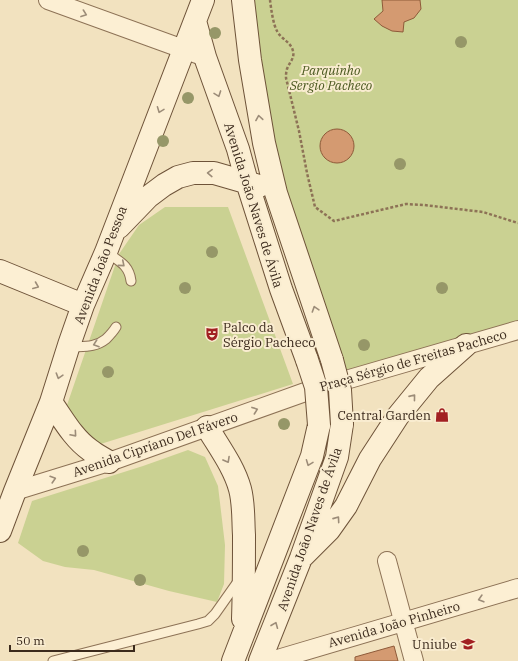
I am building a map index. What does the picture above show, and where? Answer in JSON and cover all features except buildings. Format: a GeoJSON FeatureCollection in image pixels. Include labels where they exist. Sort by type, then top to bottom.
{"type":"FeatureCollection","features":[{"type":"Feature","properties":{"kind":"main road","name":"Avenida João Pessoa"},"geometry":{"type":"LineString","coordinates":[[0,531],[8,493],[52,402],[68,347],[83,305],[109,243],[203,0]]}},
{"type":"Feature","properties":{"kind":"main road","name":"Avenida João Naves de Ávila"},"geometry":{"type":"LineString","coordinates":[[243,0],[250,60],[264,143],[276,193],[332,360],[340,390],[342,424],[337,457],[301,558],[260,661]]}},
{"type":"Feature","properties":{"kind":"main road","name":"Avenida João Naves de Ávila"},"geometry":{"type":"LineString","coordinates":[[195,21],[205,57],[238,149],[281,289],[316,387],[319,425],[312,456],[233,661]]}},
{"type":"Feature","properties":{"kind":"main road"},"geometry":{"type":"LineString","coordinates":[[238,149],[264,143]]}},
{"type":"Feature","properties":{"kind":"main road"},"geometry":{"type":"LineString","coordinates":[[109,243],[148,197],[178,177],[193,173],[214,173],[247,182],[276,193]]}},
{"type":"Feature","properties":{"kind":"main road"},"geometry":{"type":"LineString","coordinates":[[0,271],[83,305]]}},
{"type":"Feature","properties":{"kind":"main road"},"geometry":{"type":"LineString","coordinates":[[301,558],[329,530],[346,506],[370,459],[398,416],[429,378],[466,345]]}},
{"type":"Feature","properties":{"kind":"main road"},"geometry":{"type":"LineString","coordinates":[[52,402],[75,436],[90,451],[109,462]]}},
{"type":"Feature","properties":{"kind":"main road"},"geometry":{"type":"LineString","coordinates":[[207,427],[226,458],[240,490],[243,510],[243,634]]}},
{"type":"Feature","properties":{"kind":"street"},"geometry":{"type":"LineString","coordinates":[[53,1],[205,57]]}},
{"type":"Feature","properties":{"kind":"street","name":"Praça Sérgio de Freitas Pacheco"},"geometry":{"type":"LineString","coordinates":[[308,391],[518,330]]}},
{"type":"Feature","properties":{"kind":"street","name":"Avenida Cipríano Del Fávero"},"geometry":{"type":"LineString","coordinates":[[8,493],[109,462],[308,391]]}},
{"type":"Feature","properties":{"kind":"street"},"geometry":{"type":"LineString","coordinates":[[387,562],[414,661]]}},
{"type":"Feature","properties":{"kind":"street","name":"Avenida João Pinheiro"},"geometry":{"type":"LineString","coordinates":[[271,661],[299,657],[403,622],[518,588]]}},
{"type":"Feature","properties":{"kind":"lane"},"geometry":{"type":"LineString","coordinates":[[109,243],[126,266],[130,273],[131,281]]}},
{"type":"Feature","properties":{"kind":"lane"},"geometry":{"type":"LineString","coordinates":[[68,347],[97,345],[111,335],[116,327]]}},
{"type":"Feature","properties":{"kind":"lane"},"geometry":{"type":"LineString","coordinates":[[53,661],[208,621],[215,614],[244,572]]}},
{"type":"Feature","properties":{"kind":"path"},"geometry":{"type":"LineString","coordinates":[[270,0],[271,10],[277,31],[289,43],[293,52],[292,59],[286,71],[286,78],[300,131],[307,173],[315,207],[334,221],[406,204],[483,212],[518,223]]}},
{"type":"Feature","properties":{"kind":"green space","name":"Parquinho Sergio Pacheco"},"geometry":{"type":"Polygon","coordinates":[[[243,0],[518,0],[518,330],[344,380],[276,193],[243,0]]]}},
{"type":"Feature","properties":{"kind":"green space"},"geometry":{"type":"Polygon","coordinates":[[[165,207],[228,207],[293,384],[91,447],[74,426],[67,405],[119,254],[139,225],[165,207]]]}},
{"type":"Feature","properties":{"kind":"green space"},"geometry":{"type":"Polygon","coordinates":[[[188,450],[205,457],[218,486],[225,545],[224,584],[217,602],[169,591],[94,570],[65,567],[43,561],[18,543],[32,501],[143,466],[188,450]]]}},
{"type":"Feature","properties":{"kind":"place","name":"Palco da Sérgio Pacheco"},"geometry":{"type":"Point","coordinates":[212,334]}},
{"type":"Feature","properties":{"kind":"place","name":"Central Garden"},"geometry":{"type":"Point","coordinates":[442,415]}},
{"type":"Feature","properties":{"kind":"place","name":"Uniube"},"geometry":{"type":"Point","coordinates":[468,644]}}]}
